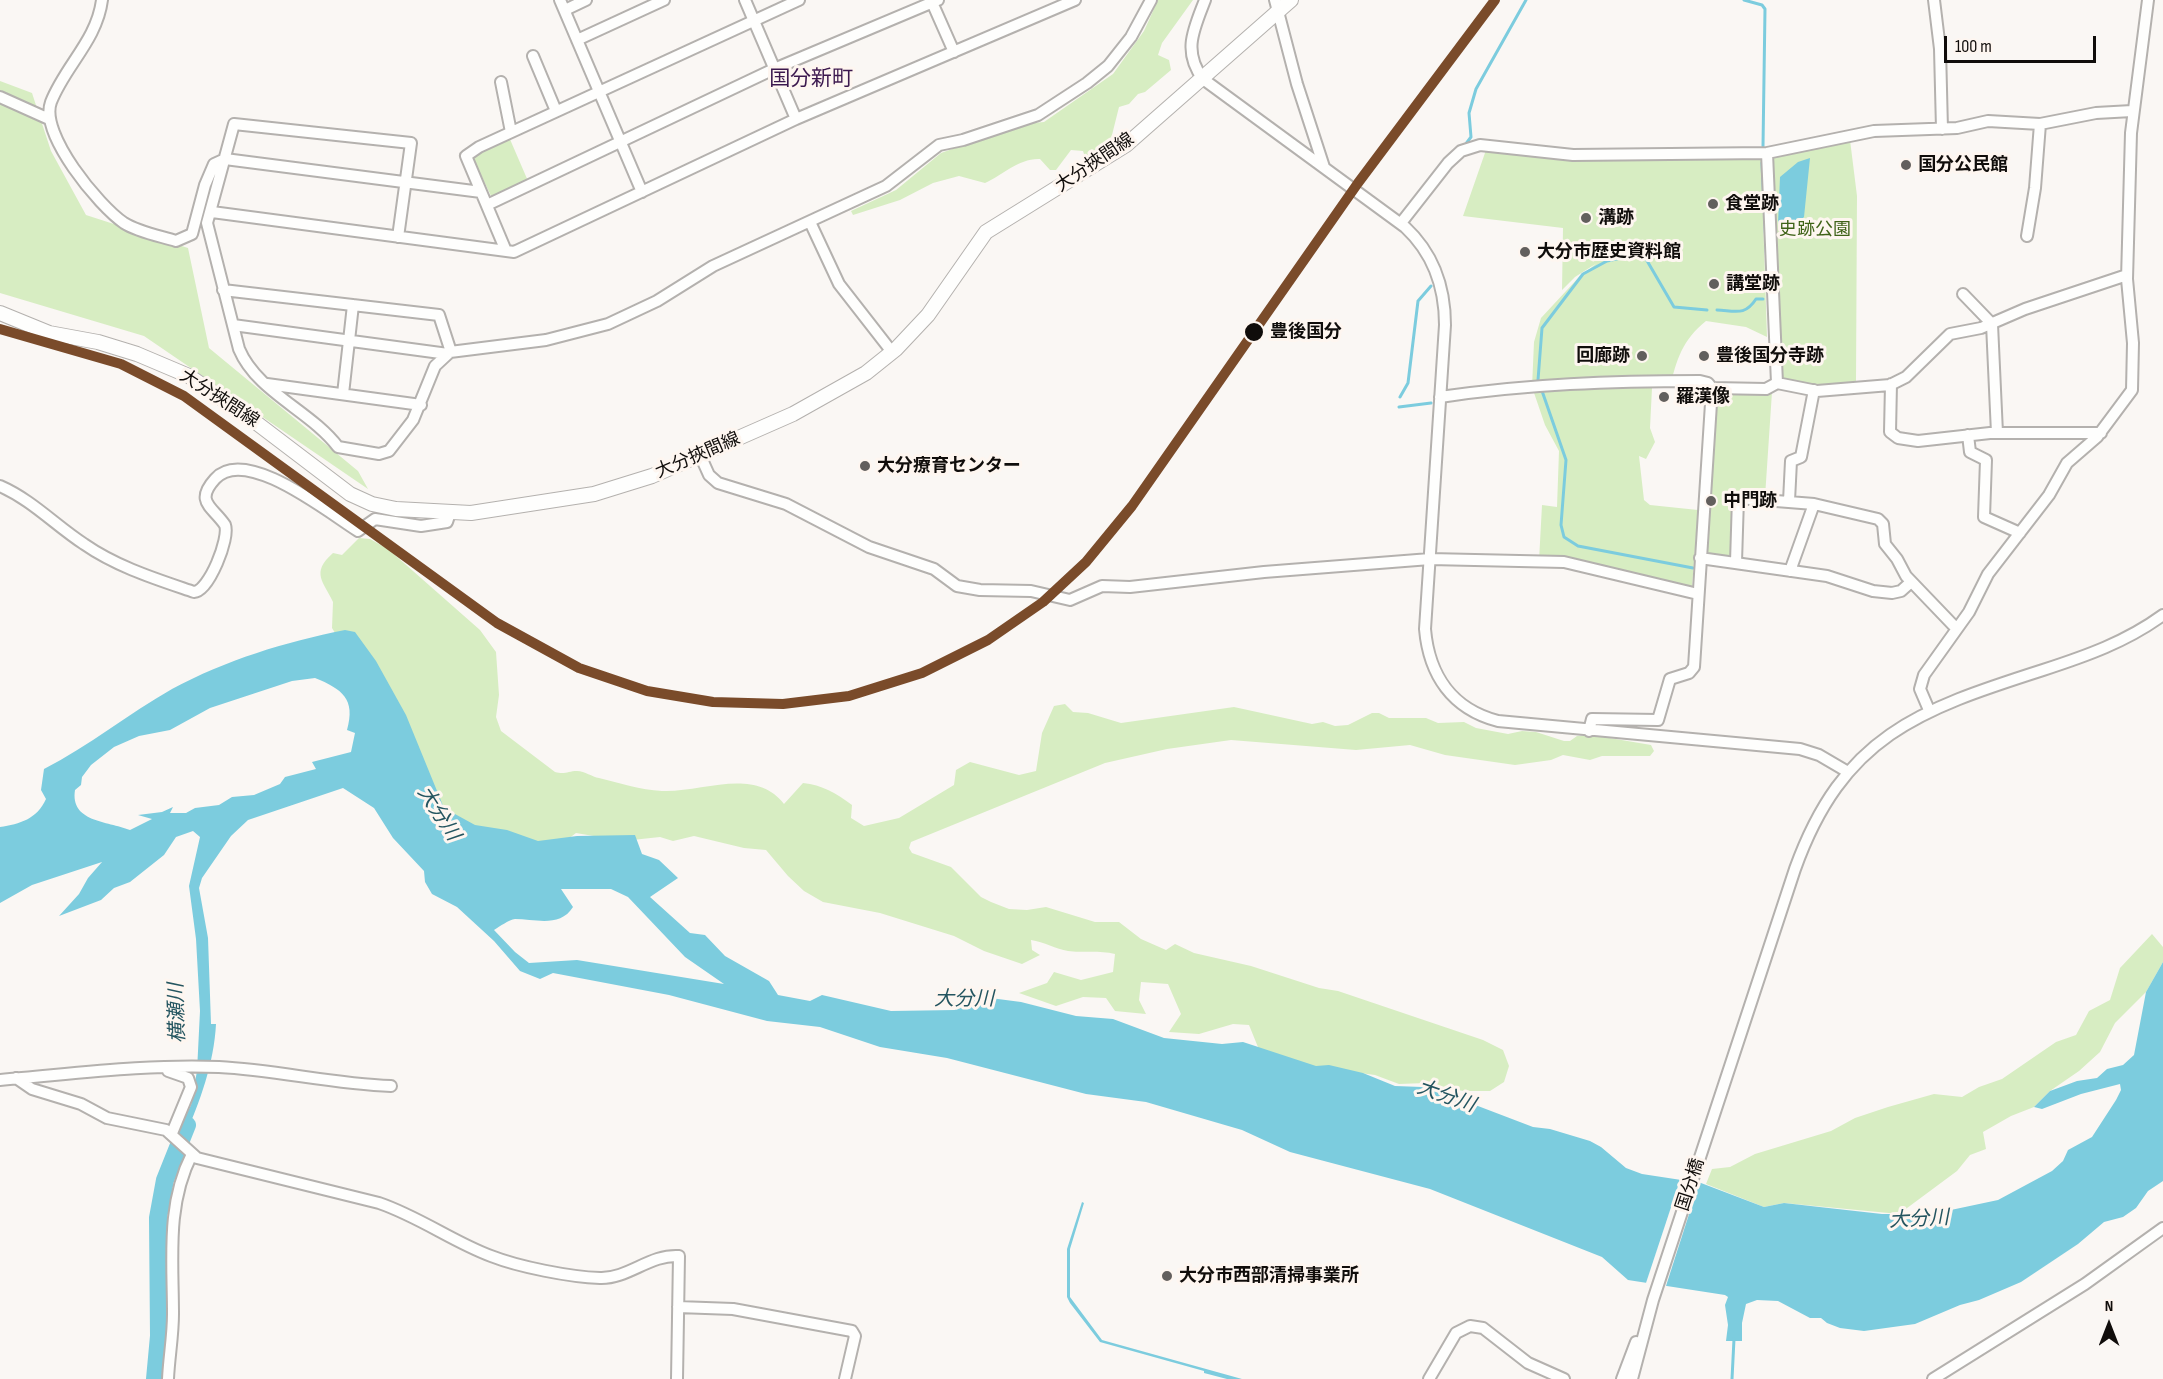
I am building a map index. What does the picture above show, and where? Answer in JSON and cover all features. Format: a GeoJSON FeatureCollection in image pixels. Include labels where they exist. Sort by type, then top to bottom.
{"type":"FeatureCollection","features":[{"type":"Feature","properties":{"kind":"main road","name":"大分挾間線"},"geometry":{"type":"LineString","coordinates":[[0,313],[49,333],[98,342],[137,354],[189,376],[361,500],[392,509],[450,513],[505,509],[594,494],[632,483],[700,455],[823,400],[866,373],[892,352],[928,315],[986,231],[1119,149],[1203,79],[1277,6],[1291,0]]}},
{"type":"Feature","properties":{"kind":"street"},"geometry":{"type":"LineString","coordinates":[[102,0],[100,15],[86,45],[60,82],[50,105],[49,119],[70,165],[115,216],[126,225],[176,241],[192,234],[214,164],[225,159],[482,192]]}},
{"type":"Feature","properties":{"kind":"street"},"geometry":{"type":"LineString","coordinates":[[586,0],[563,5],[642,192]]}},
{"type":"Feature","properties":{"kind":"street"},"geometry":{"type":"LineString","coordinates":[[577,39],[645,4],[664,0]]}},
{"type":"Feature","properties":{"kind":"street"},"geometry":{"type":"LineString","coordinates":[[745,0],[796,119]]}},
{"type":"Feature","properties":{"kind":"street"},"geometry":{"type":"LineString","coordinates":[[506,251],[466,156],[479,147],[511,132],[753,19],[799,0]]}},
{"type":"Feature","properties":{"kind":"street"},"geometry":{"type":"LineString","coordinates":[[212,212],[514,252],[796,119],[1075,0]]}},
{"type":"Feature","properties":{"kind":"street"},"geometry":{"type":"LineString","coordinates":[[233,325],[450,353],[546,340],[608,324],[657,301],[713,266],[896,180],[939,144],[979,135],[1043,112],[1088,83],[1108,66],[1131,37],[1151,0]]}},
{"type":"Feature","properties":{"kind":"street"},"geometry":{"type":"LineString","coordinates":[[1205,0],[1190,45],[1194,65],[1203,79],[1401,223],[1426,251],[1442,286],[1445,319],[1426,639],[1434,668],[1445,689],[1463,706],[1487,718],[1509,723],[1800,749],[1819,755],[1848,772]]}},
{"type":"Feature","properties":{"kind":"street"},"geometry":{"type":"LineString","coordinates":[[1934,0],[1940,49],[1942,129]]}},
{"type":"Feature","properties":{"kind":"street"},"geometry":{"type":"LineString","coordinates":[[1929,710],[1920,693],[1924,675],[1969,612],[1988,574],[2049,495],[2067,463],[2101,433],[2128,399],[2134,385],[2132,320],[2127,275],[2132,111],[2148,0]]}},
{"type":"Feature","properties":{"kind":"street"},"geometry":{"type":"LineString","coordinates":[[487,205],[774,69],[934,1],[954,52]]}},
{"type":"Feature","properties":{"kind":"street"},"geometry":{"type":"LineString","coordinates":[[1277,6],[1293,72],[1324,167]]}},
{"type":"Feature","properties":{"kind":"street"},"geometry":{"type":"LineString","coordinates":[[533,56],[556,111]]}},
{"type":"Feature","properties":{"kind":"street"},"geometry":{"type":"LineString","coordinates":[[501,82],[511,132]]}},
{"type":"Feature","properties":{"kind":"street"},"geometry":{"type":"LineString","coordinates":[[0,97],[49,119]]}},
{"type":"Feature","properties":{"kind":"street"},"geometry":{"type":"LineString","coordinates":[[1401,223],[1442,169],[1461,151],[1473,146],[1487,145],[1521,151],[1574,155],[1767,153],[1874,131],[1942,129],[1988,121],[2040,124],[2096,113],[2132,111]]}},
{"type":"Feature","properties":{"kind":"street"},"geometry":{"type":"LineString","coordinates":[[398,237],[411,143],[234,124],[207,227],[244,359],[267,384],[329,435],[338,447],[379,454],[392,448],[407,429],[421,405],[435,366],[450,353]]}},
{"type":"Feature","properties":{"kind":"street"},"geometry":{"type":"LineString","coordinates":[[2027,236],[2035,188],[2040,124]]}},
{"type":"Feature","properties":{"kind":"street"},"geometry":{"type":"LineString","coordinates":[[1767,153],[1777,384]]}},
{"type":"Feature","properties":{"kind":"street"},"geometry":{"type":"LineString","coordinates":[[810,222],[839,284],[892,352]]}},
{"type":"Feature","properties":{"kind":"street"},"geometry":{"type":"LineString","coordinates":[[1712,388],[1766,388],[1777,384],[1814,390],[1891,384],[1906,377],[1950,334],[1992,324],[2025,309],[2127,275]]}},
{"type":"Feature","properties":{"kind":"street"},"geometry":{"type":"LineString","coordinates":[[224,290],[439,315],[450,353]]}},
{"type":"Feature","properties":{"kind":"street"},"geometry":{"type":"LineString","coordinates":[[1963,294],[1992,324],[1997,433]]}},
{"type":"Feature","properties":{"kind":"street"},"geometry":{"type":"LineString","coordinates":[[343,394],[353,305]]}},
{"type":"Feature","properties":{"kind":"street"},"geometry":{"type":"LineString","coordinates":[[1440,398],[1546,384],[1700,381],[1708,383],[1712,388],[1694,667],[1689,673],[1670,679],[1660,719],[1655,721],[1592,719],[1589,731]]}},
{"type":"Feature","properties":{"kind":"street"},"geometry":{"type":"LineString","coordinates":[[267,384],[421,405]]}},
{"type":"Feature","properties":{"kind":"street"},"geometry":{"type":"LineString","coordinates":[[1891,384],[1890,432],[1893,436],[1918,441],[1997,433],[2101,433]]}},
{"type":"Feature","properties":{"kind":"street"},"geometry":{"type":"LineString","coordinates":[[1789,501],[1791,461],[1801,457],[1814,390]]}},
{"type":"Feature","properties":{"kind":"street"},"geometry":{"type":"LineString","coordinates":[[1968,435],[1970,452],[1986,460],[1984,517],[2020,533]]}},
{"type":"Feature","properties":{"kind":"street"},"geometry":{"type":"LineString","coordinates":[[700,455],[708,475],[718,483],[786,504],[868,547],[934,569],[954,584],[975,590],[1031,591],[1070,600],[1102,586],[1130,587],[1264,572],[1319,570],[1430,559],[1564,562],[1698,594]]}},
{"type":"Feature","properties":{"kind":"street"},"geometry":{"type":"LineString","coordinates":[[0,486],[25,499],[100,555],[125,567],[194,592],[200,591],[206,585],[226,540],[226,527],[208,506],[205,497],[213,482],[228,470],[249,470],[268,476],[358,531],[375,519],[435,526],[447,522],[450,513]]}},
{"type":"Feature","properties":{"kind":"street"},"geometry":{"type":"LineString","coordinates":[[1736,562],[1738,498],[1814,504],[1880,520],[1885,544],[1911,582],[1953,625]]}},
{"type":"Feature","properties":{"kind":"street"},"geometry":{"type":"LineString","coordinates":[[1790,571],[1814,504]]}},
{"type":"Feature","properties":{"kind":"street"},"geometry":{"type":"LineString","coordinates":[[1700,558],[1833,577],[1873,591],[1892,594],[1901,591],[1911,582]]}},
{"type":"Feature","properties":{"kind":"street","name":"国分橋"},"geometry":{"type":"LineString","coordinates":[[1636,1351],[1801,852],[1820,812],[1848,772],[1889,734],[1929,710],[2104,649],[2135,634],[2163,615]]}},
{"type":"Feature","properties":{"kind":"street"},"geometry":{"type":"LineString","coordinates":[[153,1068],[185,1077],[191,1084],[190,1094],[172,1133]]}},
{"type":"Feature","properties":{"kind":"street"},"geometry":{"type":"LineString","coordinates":[[0,1080],[153,1068],[264,1070],[359,1085],[391,1086]]}},
{"type":"Feature","properties":{"kind":"street"},"geometry":{"type":"LineString","coordinates":[[16,1078],[32,1089],[81,1104],[107,1118],[156,1127],[172,1133],[197,1158],[379,1203],[406,1213],[491,1256],[565,1274],[605,1278],[661,1258],[678,1256],[680,1261],[677,1379]]}},
{"type":"Feature","properties":{"kind":"street"},"geometry":{"type":"LineString","coordinates":[[168,1379],[173,1322],[174,1214],[181,1181],[192,1154]]}},
{"type":"Feature","properties":{"kind":"street"},"geometry":{"type":"LineString","coordinates":[[1933,1379],[2085,1284],[2163,1228]]}},
{"type":"Feature","properties":{"kind":"street"},"geometry":{"type":"LineString","coordinates":[[678,1306],[733,1309],[852,1331],[855,1336],[846,1379]]}},
{"type":"Feature","properties":{"kind":"street"},"geometry":{"type":"LineString","coordinates":[[1429,1379],[1456,1333],[1470,1326],[1487,1330],[1528,1363],[1564,1379]]}},
{"type":"Feature","properties":{"kind":"street"},"geometry":{"type":"LineString","coordinates":[[1622,1379],[1636,1351]]}},
{"type":"Feature","properties":{"kind":"street"},"geometry":{"type":"LineString","coordinates":[[1632,1379],[1636,1351]]}},
{"type":"Feature","properties":{"kind":"green space"},"geometry":{"type":"Polygon","coordinates":[[[1158,0],[1193,0],[1162,43],[1158,55],[1169,60],[1171,70],[1145,92],[1138,94],[1129,104],[1119,107],[1111,139],[1096,150],[1093,160],[1085,157],[1083,151],[1071,150],[1056,170],[1050,170],[1040,159],[1032,159],[1018,164],[985,183],[959,176],[933,183],[900,200],[853,215],[851,211],[896,190],[941,153],[1022,124],[1044,122],[1113,74],[1144,31],[1158,0]]]}},
{"type":"Feature","properties":{"kind":"green space"},"geometry":{"type":"Polygon","coordinates":[[[0,81],[32,93],[51,151],[86,215],[188,248],[209,348],[358,471],[368,489],[144,336],[0,293],[0,81]]]}},
{"type":"Feature","properties":{"kind":"green space"},"geometry":{"type":"Polygon","coordinates":[[[509,137],[528,181],[492,198],[473,158],[477,153],[509,137]]]}},
{"type":"Feature","properties":{"kind":"green space","name":"史跡公園"},"geometry":{"type":"Polygon","coordinates":[[[1850,140],[1857,196],[1856,381],[1828,387],[1781,380],[1770,155],[1850,140]]]}},
{"type":"Feature","properties":{"kind":"green space"},"geometry":{"type":"Polygon","coordinates":[[[1486,150],[1520,155],[1589,159],[1761,157],[1767,337],[1746,327],[1706,321],[1698,328],[1682,351],[1670,388],[1652,388],[1650,428],[1655,442],[1646,459],[1639,456],[1644,500],[1650,505],[1698,510],[1692,587],[1539,561],[1542,505],[1557,507],[1559,451],[1545,425],[1532,387],[1534,342],[1541,318],[1579,277],[1597,263],[1575,277],[1562,290],[1563,228],[1463,216],[1486,150]]]}},
{"type":"Feature","properties":{"kind":"green space"},"geometry":{"type":"Polygon","coordinates":[[[1716,391],[1772,392],[1765,497],[1735,496],[1734,560],[1703,556],[1716,391]]]}},
{"type":"Feature","properties":{"kind":"green space"},"geometry":{"type":"Polygon","coordinates":[[[359,538],[370,539],[388,549],[480,630],[496,652],[499,695],[496,717],[501,731],[555,772],[580,771],[630,786],[662,791],[727,784],[758,786],[772,793],[784,804],[803,783],[810,784],[829,790],[852,805],[851,818],[864,826],[899,818],[954,785],[956,770],[970,762],[1019,775],[1036,771],[1042,733],[1054,706],[1065,704],[1073,712],[1088,713],[1121,723],[1234,707],[1312,724],[1323,722],[1335,726],[1348,725],[1372,713],[1379,713],[1389,718],[1426,718],[1438,723],[1464,722],[1476,728],[1508,734],[1522,731],[1536,732],[1564,741],[1570,741],[1577,736],[1592,735],[1651,745],[1654,751],[1650,756],[1602,756],[1590,760],[1563,755],[1551,760],[1515,765],[1445,755],[1410,745],[1356,750],[1231,740],[1167,749],[1105,763],[911,842],[909,848],[912,853],[951,867],[981,897],[1009,909],[1027,910],[1046,907],[1095,922],[1119,922],[1141,939],[1166,950],[1175,944],[1194,953],[1251,966],[1319,988],[1338,991],[1483,1040],[1503,1050],[1509,1066],[1504,1082],[1490,1091],[1463,1091],[1426,1083],[1399,1084],[1375,1075],[1315,1067],[1260,1052],[1249,1025],[1233,1024],[1199,1034],[1169,1032],[1181,1014],[1168,984],[1141,982],[1139,1000],[1146,1014],[1115,1011],[1106,998],[1083,997],[1056,1006],[1019,993],[1047,983],[1054,972],[1081,980],[1113,972],[1115,954],[1068,951],[1031,940],[1032,950],[1040,955],[1022,964],[984,951],[954,936],[880,913],[823,902],[804,891],[766,850],[744,848],[694,836],[673,841],[660,837],[623,841],[576,833],[562,842],[530,845],[497,838],[450,820],[332,628],[333,602],[321,577],[322,566],[333,553],[342,555],[359,538]]]}},
{"type":"Feature","properties":{"kind":"green space"},"geometry":{"type":"Polygon","coordinates":[[[2152,934],[2163,947],[2163,962],[2146,992],[2115,1023],[2100,1052],[2079,1071],[2050,1091],[2034,1107],[2011,1116],[1983,1132],[1986,1149],[1970,1155],[1957,1171],[1899,1214],[1784,1203],[1764,1207],[1706,1184],[1712,1169],[1730,1167],[1755,1154],[1831,1131],[1855,1118],[1934,1094],[1962,1097],[1979,1087],[2002,1079],[2056,1042],[2076,1035],[2089,1011],[2110,1000],[2120,968],[2152,934]]]}},
{"type":"Feature","properties":{"kind":"water"},"geometry":{"type":"Polygon","coordinates":[[[1810,158],[1804,217],[1795,225],[1778,224],[1780,177],[1798,162],[1810,158]]]}},
{"type":"Feature","properties":{"kind":"water","name":"大分川"},"geometry":{"type":"Polygon","coordinates":[[[345,630],[355,632],[376,661],[406,715],[444,808],[475,825],[507,830],[538,841],[577,836],[635,835],[642,854],[659,860],[678,878],[650,897],[690,933],[705,935],[725,956],[769,981],[778,995],[810,1001],[822,995],[891,1011],[955,1010],[962,999],[975,996],[1021,1002],[1076,1016],[1113,1019],[1164,1038],[1222,1044],[1243,1042],[1316,1066],[1329,1065],[1363,1073],[1395,1086],[1436,1090],[1533,1127],[1550,1129],[1590,1141],[1601,1147],[1626,1168],[1642,1174],[1701,1183],[1764,1207],[1784,1203],[1882,1214],[1932,1214],[1998,1200],[2052,1171],[2063,1161],[2068,1150],[2092,1137],[2116,1100],[2121,1090],[2120,1084],[2081,1094],[2042,1109],[2034,1107],[2050,1091],[2077,1081],[2097,1078],[2107,1069],[2123,1065],[2134,1055],[2146,992],[2163,962],[2163,1181],[2148,1191],[2136,1208],[2123,1217],[2104,1222],[2078,1244],[2021,1282],[1915,1324],[1864,1331],[1840,1328],[1821,1318],[1810,1318],[1778,1301],[1757,1300],[1746,1304],[1742,1323],[1742,1341],[1726,1341],[1728,1325],[1725,1305],[1728,1297],[1725,1295],[1628,1280],[1602,1257],[1430,1189],[1290,1152],[1242,1130],[1146,1102],[1086,1094],[947,1058],[880,1047],[820,1027],[767,1021],[669,995],[553,973],[540,979],[520,971],[494,941],[457,907],[432,894],[425,882],[424,871],[393,838],[374,808],[343,788],[248,820],[231,836],[202,878],[199,888],[208,938],[211,1024],[216,1024],[215,1039],[205,1082],[184,1138],[177,1133],[191,1105],[197,1071],[200,1011],[196,939],[189,886],[200,837],[193,831],[176,837],[164,855],[130,882],[114,888],[101,900],[59,916],[79,894],[88,878],[102,862],[32,885],[0,903],[0,827],[33,816],[42,806],[46,799],[41,790],[44,769],[172,689],[235,661],[278,646],[345,630]],[[315,678],[292,681],[210,708],[170,730],[139,736],[114,747],[91,765],[82,777],[81,785],[75,790],[75,801],[78,808],[92,819],[130,830],[152,819],[138,815],[162,812],[173,807],[170,813],[186,813],[195,808],[219,805],[232,797],[254,795],[280,784],[285,777],[316,769],[312,762],[351,752],[355,733],[347,730],[350,710],[348,703],[333,686],[315,678]],[[561,889],[573,907],[568,914],[547,921],[515,919],[494,930],[529,963],[577,960],[724,984],[685,957],[628,897],[611,889],[561,889]]]}},
{"type":"Feature","properties":{"kind":"water"},"geometry":{"type":"Polygon","coordinates":[[[1082,1202],[1084,1203],[1070,1249],[1070,1297],[1102,1340],[1242,1379],[1227,1379],[1100,1342],[1067,1297],[1067,1249],[1082,1202]]]}},
{"type":"Feature","properties":{"kind":"pier"},"geometry":{"type":"Polygon","coordinates":[[[1681,1177],[1700,1180],[1665,1289],[1645,1286],[1681,1177]]]}},
{"type":"Feature","properties":{"kind":"waterway"},"geometry":{"type":"LineString","coordinates":[[1465,145],[1471,137],[1469,113],[1476,89],[1526,0]]}},
{"type":"Feature","properties":{"kind":"waterway"},"geometry":{"type":"LineString","coordinates":[[1744,0],[1762,5],[1765,9],[1763,146]]}},
{"type":"Feature","properties":{"kind":"waterway"},"geometry":{"type":"LineString","coordinates":[[1762,163],[1768,286]]}},
{"type":"Feature","properties":{"kind":"waterway"},"geometry":{"type":"LineString","coordinates":[[1538,380],[1542,328],[1583,274],[1607,261],[1635,255],[1646,259],[1674,307],[1707,310]]}},
{"type":"Feature","properties":{"kind":"waterway"},"geometry":{"type":"LineString","coordinates":[[1400,397],[1408,383],[1418,301],[1431,286]]}},
{"type":"Feature","properties":{"kind":"waterway"},"geometry":{"type":"LineString","coordinates":[[1717,310],[1744,310],[1756,299],[1763,299]]}},
{"type":"Feature","properties":{"kind":"waterway"},"geometry":{"type":"LineString","coordinates":[[1541,388],[1566,460],[1561,525],[1564,537],[1578,546],[1693,568]]}},
{"type":"Feature","properties":{"kind":"waterway"},"geometry":{"type":"LineString","coordinates":[[1399,407],[1431,403]]}},
{"type":"Feature","properties":{"kind":"waterway","name":"横瀬川"},"geometry":{"type":"LineString","coordinates":[[155,1379],[159,1336],[158,1218],[165,1180],[187,1125]]}},
{"type":"Feature","properties":{"kind":"waterway"},"geometry":{"type":"LineString","coordinates":[[1732,1379],[1734,1339]]}},
{"type":"Feature","properties":{"kind":"transit line"},"geometry":{"type":"LineString","coordinates":[[0,329],[121,364],[184,396],[497,623],[579,668],[647,691],[713,702],[783,704],[849,696],[922,673],[988,640],[1043,602],[1086,562],[1132,506],[1358,183],[1495,0]]}},
{"type":"Feature","properties":{"kind":"place","name":"国分公民館"},"geometry":{"type":"Point","coordinates":[1906,165]}},
{"type":"Feature","properties":{"kind":"place","name":"食堂跡"},"geometry":{"type":"Point","coordinates":[1713,204]}},
{"type":"Feature","properties":{"kind":"place","name":"溝跡"},"geometry":{"type":"Point","coordinates":[1586,218]}},
{"type":"Feature","properties":{"kind":"place","name":"大分市歴史資料館"},"geometry":{"type":"Point","coordinates":[1525,252]}},
{"type":"Feature","properties":{"kind":"place","name":"講堂跡"},"geometry":{"type":"Point","coordinates":[1714,284]}},
{"type":"Feature","properties":{"kind":"place","name":"豊後国分"},"geometry":{"type":"Point","coordinates":[1254,332]}},
{"type":"Feature","properties":{"kind":"place","name":"回廊跡"},"geometry":{"type":"Point","coordinates":[1642,356]}},
{"type":"Feature","properties":{"kind":"place","name":"豊後国分寺跡"},"geometry":{"type":"Point","coordinates":[1704,356]}},
{"type":"Feature","properties":{"kind":"place","name":"羅漢像"},"geometry":{"type":"Point","coordinates":[1664,397]}},
{"type":"Feature","properties":{"kind":"place","name":"大分療育センター"},"geometry":{"type":"Point","coordinates":[865,466]}},
{"type":"Feature","properties":{"kind":"place","name":"中門跡"},"geometry":{"type":"Point","coordinates":[1711,501]}},
{"type":"Feature","properties":{"kind":"place","name":"大分市西部清掃事業所"},"geometry":{"type":"Point","coordinates":[1167,1276]}},
{"type":"Feature","properties":{"kind":"district","name":"国分新町"},"geometry":{"type":"Point","coordinates":[811,80]}}]}
